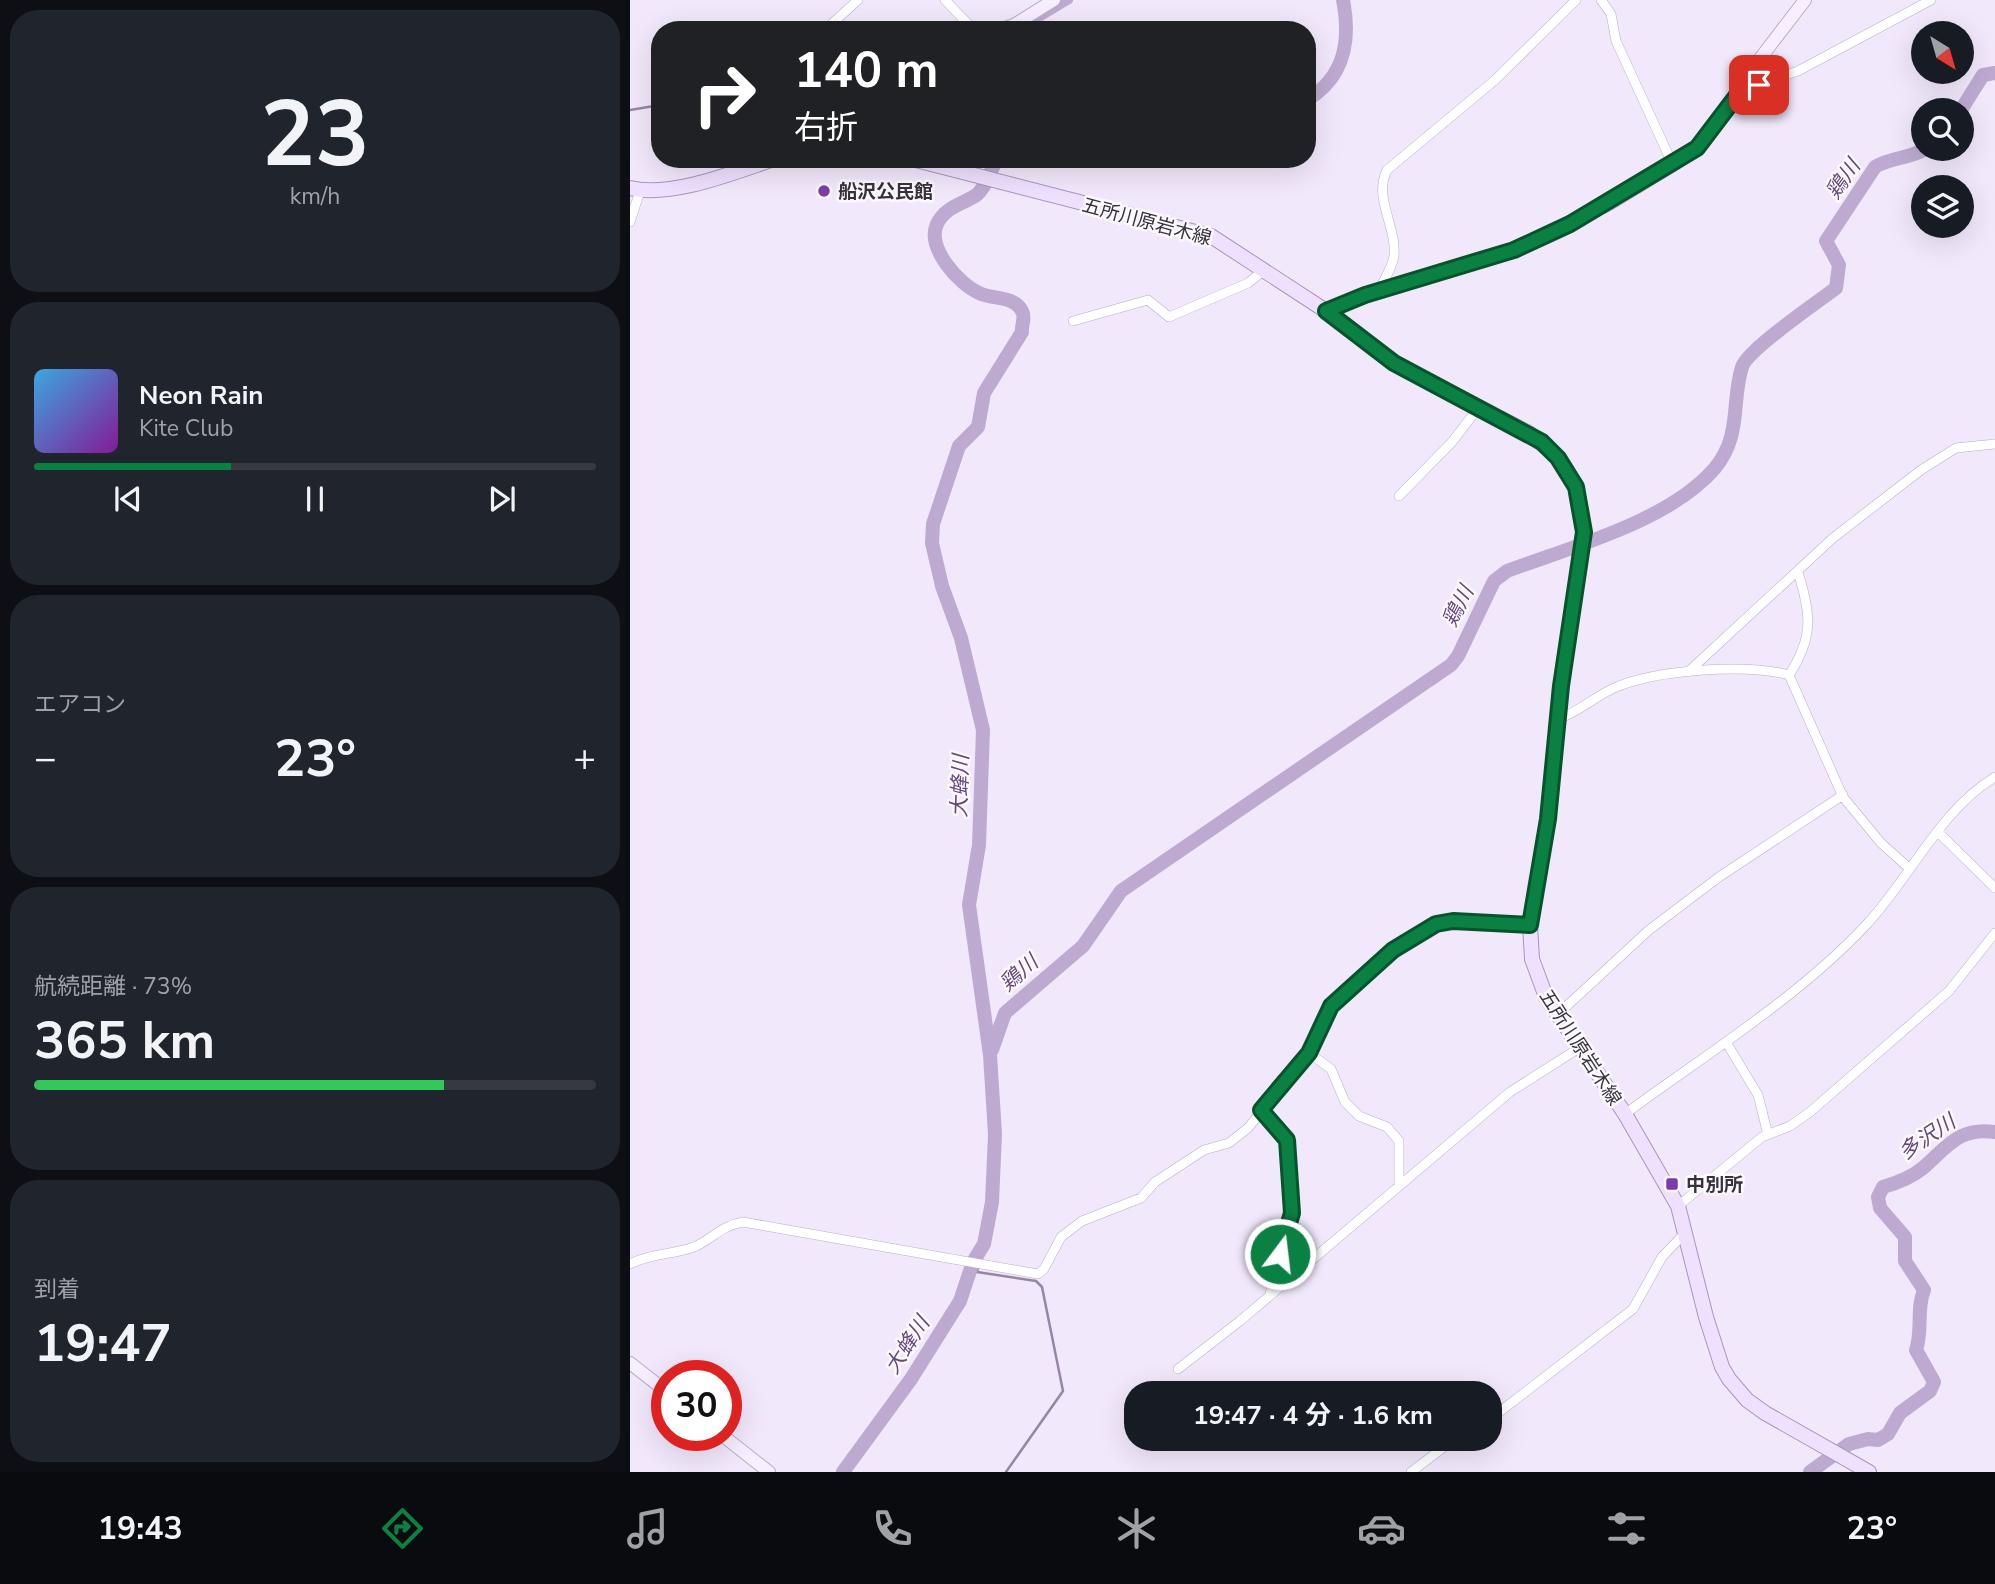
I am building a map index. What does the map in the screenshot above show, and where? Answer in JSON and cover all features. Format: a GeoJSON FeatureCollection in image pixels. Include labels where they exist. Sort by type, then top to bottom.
{"type":"FeatureCollection","features":[{"type":"Feature","properties":{"kind":"main road"},"geometry":{"type":"LineString","coordinates":[[635,190],[707,180],[745,168]]}},
{"type":"Feature","properties":{"kind":"main road","name":"五所川原岩木線"},"geometry":{"type":"LineString","coordinates":[[944,168],[1211,236],[1326,311],[1375,351],[1529,433],[1558,458],[1576,487],[1584,532],[1558,719],[1548,819],[1530,925],[1532,959],[1557,1015],[1625,1114],[1678,1206],[1715,1349],[1729,1379],[1738,1391],[1765,1413],[1869,1472]]}},
{"type":"Feature","properties":{"kind":"street"},"geometry":{"type":"LineString","coordinates":[[835,21],[858,0]]}},
{"type":"Feature","properties":{"kind":"street"},"geometry":{"type":"LineString","coordinates":[[945,0],[965,21]]}},
{"type":"Feature","properties":{"kind":"street"},"geometry":{"type":"LineString","coordinates":[[1020,21],[1054,0]]}},
{"type":"Feature","properties":{"kind":"street"},"geometry":{"type":"LineString","coordinates":[[1378,291],[1392,264],[1394,253],[1382,184],[1387,170],[1495,80],[1576,0]]}},
{"type":"Feature","properties":{"kind":"street"},"geometry":{"type":"LineString","coordinates":[[1601,0],[1611,13],[1616,41],[1672,164]]}},
{"type":"Feature","properties":{"kind":"street"},"geometry":{"type":"LineString","coordinates":[[1326,311],[1378,291],[1514,250],[1609,204],[1697,148],[1805,0]]}},
{"type":"Feature","properties":{"kind":"street"},"geometry":{"type":"LineString","coordinates":[[1741,90],[1798,71],[1931,0]]}},
{"type":"Feature","properties":{"kind":"street"},"geometry":{"type":"LineString","coordinates":[[630,222],[635,190]]}},
{"type":"Feature","properties":{"kind":"street"},"geometry":{"type":"LineString","coordinates":[[1073,321],[1148,300],[1169,317],[1248,284],[1264,270]]}},
{"type":"Feature","properties":{"kind":"street"},"geometry":{"type":"LineString","coordinates":[[1399,496],[1452,442],[1478,408]]}},
{"type":"Feature","properties":{"kind":"street"},"geometry":{"type":"LineString","coordinates":[[1688,672],[1850,523],[1938,458],[1956,448],[1995,444]]}},
{"type":"Feature","properties":{"kind":"street"},"geometry":{"type":"LineString","coordinates":[[1789,676],[1806,641],[1809,625],[1798,572]]}},
{"type":"Feature","properties":{"kind":"street"},"geometry":{"type":"LineString","coordinates":[[1558,719],[1573,714],[1614,688],[1654,675],[1732,670],[1789,676]]}},
{"type":"Feature","properties":{"kind":"street"},"geometry":{"type":"LineString","coordinates":[[1789,676],[1843,795],[1881,843],[1910,869]]}},
{"type":"Feature","properties":{"kind":"street"},"geometry":{"type":"LineString","coordinates":[[1625,1114],[1726,1042],[1841,950],[1885,903],[1968,796],[1995,777]]}},
{"type":"Feature","properties":{"kind":"street"},"geometry":{"type":"LineString","coordinates":[[1557,1015],[1649,929],[1719,877],[1843,795]]}},
{"type":"Feature","properties":{"kind":"street"},"geometry":{"type":"LineString","coordinates":[[1939,833],[1995,888]]}},
{"type":"Feature","properties":{"kind":"street"},"geometry":{"type":"LineString","coordinates":[[630,1264],[646,1256],[695,1246],[725,1225],[743,1222],[1038,1275],[1061,1237],[1082,1221],[1141,1198],[1155,1182],[1204,1150],[1229,1143],[1248,1128],[1309,1053],[1331,1006],[1393,950],[1436,924],[1453,921],[1530,925]]}},
{"type":"Feature","properties":{"kind":"street"},"geometry":{"type":"LineString","coordinates":[[1678,1206],[1768,1135],[1790,1126],[1810,1112],[1949,991],[1995,933]]}},
{"type":"Feature","properties":{"kind":"street"},"geometry":{"type":"LineString","coordinates":[[1726,1042],[1758,1095],[1768,1135]]}},
{"type":"Feature","properties":{"kind":"street"},"geometry":{"type":"LineString","coordinates":[[1178,1369],[1269,1296],[1510,1092],[1578,1048]]}},
{"type":"Feature","properties":{"kind":"street"},"geometry":{"type":"LineString","coordinates":[[1309,1053],[1331,1069],[1345,1102],[1359,1116],[1387,1128],[1399,1141],[1399,1185]]}},
{"type":"Feature","properties":{"kind":"street"},"geometry":{"type":"LineString","coordinates":[[1261,1110],[1287,1140],[1292,1213],[1269,1296]]}},
{"type":"Feature","properties":{"kind":"street"},"geometry":{"type":"LineString","coordinates":[[1502,1410],[1633,1309],[1662,1257],[1684,1234]]}},
{"type":"Feature","properties":{"kind":"street"},"geometry":{"type":"LineString","coordinates":[[630,1363],[651,1379]]}},
{"type":"Feature","properties":{"kind":"street"},"geometry":{"type":"LineString","coordinates":[[742,1451],[769,1472]]}},
{"type":"Feature","properties":{"kind":"street"},"geometry":{"type":"LineString","coordinates":[[1411,1472],[1439,1451]]}},
{"type":"Feature","properties":{"kind":"waterway"},"geometry":{"type":"LineString","coordinates":[[1034,21],[1069,0]]}},
{"type":"Feature","properties":{"kind":"waterway","name":"大蜂川"},"geometry":{"type":"LineString","coordinates":[[1316,94],[1330,80],[1342,57],[1346,30],[1343,0]]}},
{"type":"Feature","properties":{"kind":"waterway","name":"鶏川"},"geometry":{"type":"LineString","coordinates":[[1969,98],[1983,75],[1995,73]]}},
{"type":"Feature","properties":{"kind":"waterway"},"geometry":{"type":"LineString","coordinates":[[630,110],[651,106]]}},
{"type":"Feature","properties":{"kind":"waterway","name":"鶏川"},"geometry":{"type":"LineString","coordinates":[[992,1050],[1005,1013],[1083,946],[1121,891],[1451,665],[1458,656],[1494,581],[1507,571],[1589,542],[1646,518],[1696,487],[1715,468],[1729,443],[1739,380],[1747,359],[1836,288],[1839,265],[1826,241],[1875,167],[1911,155]]}},
{"type":"Feature","properties":{"kind":"waterway","name":"大蜂川"},"geometry":{"type":"LineString","coordinates":[[843,1472],[911,1379],[960,1301],[973,1262],[984,1244],[992,1202],[995,1134],[990,1055],[969,905],[979,845],[983,730],[961,638],[942,586],[932,543],[933,524],[959,446],[978,427],[984,393],[1022,332],[1024,316],[1018,306],[1008,300],[979,293],[962,282],[946,264],[936,244],[935,233],[940,218],[979,193],[993,168]]}},
{"type":"Feature","properties":{"kind":"waterway","name":"多沢川"},"geometry":{"type":"LineString","coordinates":[[1810,1472],[1849,1444],[1868,1439],[1878,1440],[1888,1434],[1900,1413],[1930,1391],[1934,1382],[1916,1350],[1924,1290],[1905,1261],[1905,1237],[1880,1208],[1878,1197],[1883,1187],[1919,1171],[1963,1135],[1972,1132],[1995,1132]]}},
{"type":"Feature","properties":{"kind":"waterway"},"geometry":{"type":"LineString","coordinates":[[984,1244],[977,1272],[1036,1281],[1042,1287],[1063,1391],[1006,1472]]}},
{"type":"Feature","properties":{"kind":"place","name":"船沢公民館"},"geometry":{"type":"Point","coordinates":[824,191]}},
{"type":"Feature","properties":{"kind":"place","name":"中別所"},"geometry":{"type":"Point","coordinates":[1672,1184]}},
{"type":"Feature","properties":{"kind":"route"},"geometry":{"type":"LineString","coordinates":[[1280,1254],[1292,1213],[1287,1140],[1261,1110],[1309,1053],[1331,1006],[1393,950],[1436,924],[1453,921],[1530,925],[1548,819],[1561,686],[1584,532],[1583,514],[1576,487],[1558,458],[1542,442],[1394,363],[1326,311],[1340,303],[1514,250],[1609,204],[1697,148],[1725,115],[1741,90],[1759,85]]}}]}
